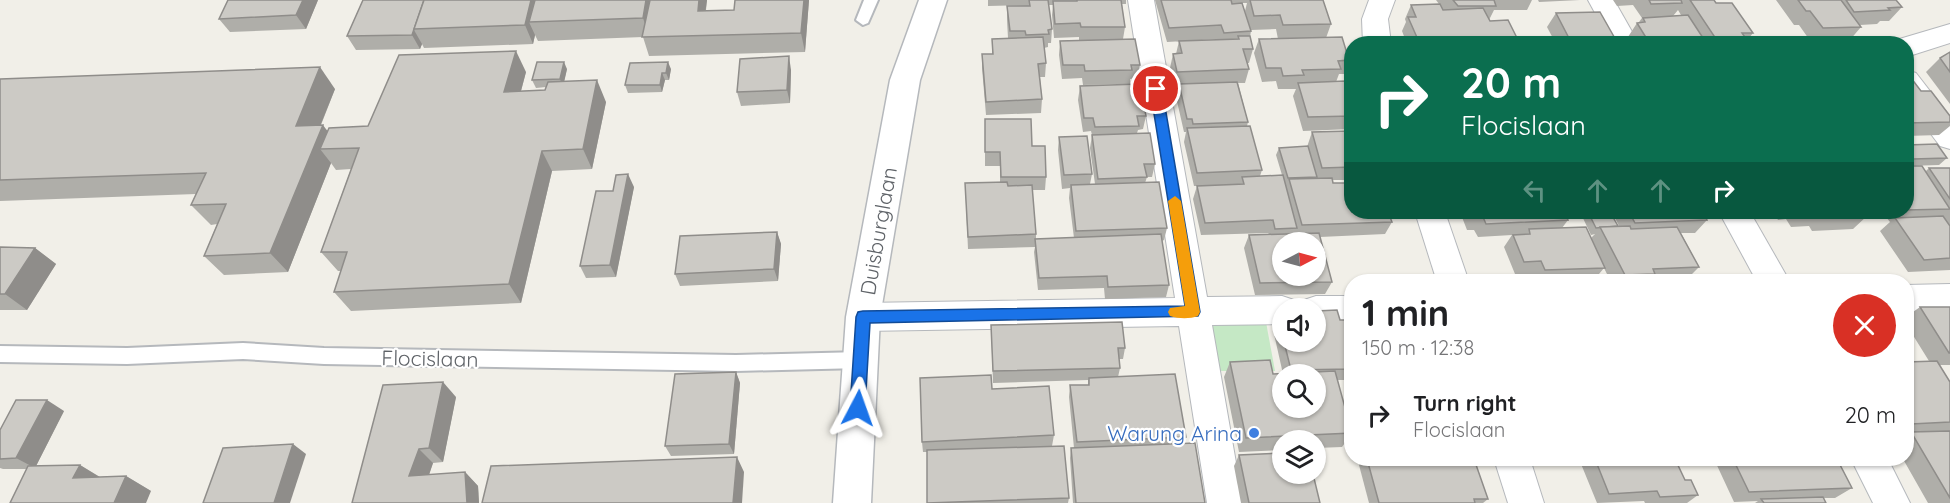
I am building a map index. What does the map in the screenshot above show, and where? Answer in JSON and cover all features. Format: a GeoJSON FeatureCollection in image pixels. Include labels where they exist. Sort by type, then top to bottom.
{"type":"FeatureCollection","features":[{"type":"Feature","properties":{"kind":"street","name":"Duisburglaan"},"geometry":{"type":"LineString","coordinates":[[852,503],[863,317],[905,80],[933,0]]}},
{"type":"Feature","properties":{"kind":"street"},"geometry":{"type":"LineString","coordinates":[[1141,0],[1225,503]]}},
{"type":"Feature","properties":{"kind":"street"},"geometry":{"type":"LineString","coordinates":[[1376,36],[1375,19],[1382,0]]}},
{"type":"Feature","properties":{"kind":"street"},"geometry":{"type":"LineString","coordinates":[[1601,0],[1621,36]]}},
{"type":"Feature","properties":{"kind":"street"},"geometry":{"type":"LineString","coordinates":[[1914,44],[1950,33]]}},
{"type":"Feature","properties":{"kind":"street"},"geometry":{"type":"LineString","coordinates":[[1914,91],[1950,138]]}},
{"type":"Feature","properties":{"kind":"street"},"geometry":{"type":"LineString","coordinates":[[1432,219],[1450,274]]}},
{"type":"Feature","properties":{"kind":"street"},"geometry":{"type":"LineString","coordinates":[[1738,219],[1769,274]]}},
{"type":"Feature","properties":{"kind":"street"},"geometry":{"type":"LineString","coordinates":[[1914,299],[1950,298]]}},
{"type":"Feature","properties":{"kind":"street"},"geometry":{"type":"LineString","coordinates":[[863,317],[1272,310]]}},
{"type":"Feature","properties":{"kind":"street"},"geometry":{"type":"LineString","coordinates":[[1326,310],[1344,310]]}},
{"type":"Feature","properties":{"kind":"street"},"geometry":{"type":"LineString","coordinates":[[1514,466],[1526,503]]}},
{"type":"Feature","properties":{"kind":"street"},"geometry":{"type":"LineString","coordinates":[[1873,466],[1892,503]]}},
{"type":"Feature","properties":{"kind":"lane"},"geometry":{"type":"LineString","coordinates":[[862,20],[871,0]]}},
{"type":"Feature","properties":{"kind":"lane","name":"Flocislaan"},"geometry":{"type":"LineString","coordinates":[[0,354],[127,356],[243,351],[336,356],[736,363],[861,360]]}},
{"type":"Feature","properties":{"kind":"green space"},"geometry":{"type":"Polygon","coordinates":[[[1266,322],[1274,364],[1272,371],[1218,371],[1209,323],[1266,322]]]}},
{"type":"Feature","properties":{"kind":"building"},"geometry":{"type":"Polygon","coordinates":[[[228,0],[303,0],[296,15],[219,19],[228,0]]]}},
{"type":"Feature","properties":{"kind":"building"},"geometry":{"type":"Polygon","coordinates":[[[363,0],[424,0],[412,35],[347,36],[363,0]]]}},
{"type":"Feature","properties":{"kind":"building"},"geometry":{"type":"Polygon","coordinates":[[[424,0],[531,0],[525,25],[414,29],[424,0]]]}},
{"type":"Feature","properties":{"kind":"building"},"geometry":{"type":"Polygon","coordinates":[[[535,0],[646,0],[643,18],[529,22],[535,0]]]}},
{"type":"Feature","properties":{"kind":"building"},"geometry":{"type":"Polygon","coordinates":[[[650,0],[699,0],[698,11],[734,10],[735,0],[804,0],[801,33],[642,37],[650,0]]]}},
{"type":"Feature","properties":{"kind":"building"},"geometry":{"type":"Polygon","coordinates":[[[1029,0],[1048,0],[1052,29],[1048,30],[1049,34],[1026,35],[1025,31],[1010,31],[1007,6],[1030,6],[1029,0]]]}},
{"type":"Feature","properties":{"kind":"building"},"geometry":{"type":"Polygon","coordinates":[[[1121,0],[1125,27],[1081,27],[1080,23],[1055,24],[1053,1],[1121,0]]]}},
{"type":"Feature","properties":{"kind":"building"},"geometry":{"type":"Polygon","coordinates":[[[1161,0],[1231,0],[1232,4],[1242,3],[1251,31],[1224,33],[1221,25],[1169,28],[1161,0]]]}},
{"type":"Feature","properties":{"kind":"building"},"geometry":{"type":"Polygon","coordinates":[[[1250,0],[1323,0],[1331,24],[1283,25],[1280,15],[1254,16],[1250,0]]]}},
{"type":"Feature","properties":{"kind":"building"},"geometry":{"type":"Polygon","coordinates":[[[1453,0],[1494,0],[1496,6],[1458,6],[1453,0]]]}},
{"type":"Feature","properties":{"kind":"building"},"geometry":{"type":"Polygon","coordinates":[[[1649,0],[1681,0],[1682,3],[1651,4],[1649,0]]]}},
{"type":"Feature","properties":{"kind":"building"},"geometry":{"type":"Polygon","coordinates":[[[1690,0],[1732,3],[1753,33],[1742,33],[1744,36],[1714,36],[1690,0]]]}},
{"type":"Feature","properties":{"kind":"building"},"geometry":{"type":"Polygon","coordinates":[[[1798,0],[1841,0],[1861,27],[1823,28],[1798,0]]]}},
{"type":"Feature","properties":{"kind":"building"},"geometry":{"type":"Polygon","coordinates":[[[1846,0],[1896,0],[1902,7],[1854,12],[1846,0]]]}},
{"type":"Feature","properties":{"kind":"building"},"geometry":{"type":"Polygon","coordinates":[[[1440,4],[1443,10],[1483,8],[1490,21],[1508,20],[1516,36],[1416,36],[1408,17],[1416,17],[1411,5],[1440,4]]]}},
{"type":"Feature","properties":{"kind":"building"},"geometry":{"type":"Polygon","coordinates":[[[1600,12],[1614,36],[1568,36],[1556,13],[1600,12]]]}},
{"type":"Feature","properties":{"kind":"building"},"geometry":{"type":"Polygon","coordinates":[[[1688,15],[1702,36],[1645,36],[1637,23],[1645,22],[1643,18],[1688,15]]]}},
{"type":"Feature","properties":{"kind":"building"},"geometry":{"type":"Polygon","coordinates":[[[1238,36],[1250,36],[1253,49],[1243,49],[1249,69],[1177,72],[1173,54],[1182,53],[1179,41],[1239,39],[1238,36]]]}},
{"type":"Feature","properties":{"kind":"building"},"geometry":{"type":"Polygon","coordinates":[[[1043,37],[1046,63],[1038,64],[1042,99],[986,102],[982,54],[993,54],[992,39],[1043,37]]]}},
{"type":"Feature","properties":{"kind":"building"},"geometry":{"type":"Polygon","coordinates":[[[1342,37],[1344,60],[1338,61],[1341,69],[1302,70],[1304,75],[1283,76],[1281,68],[1266,68],[1259,39],[1342,37]]]}},
{"type":"Feature","properties":{"kind":"building"},"geometry":{"type":"Polygon","coordinates":[[[1135,39],[1140,65],[1131,65],[1132,70],[1085,71],[1084,65],[1063,65],[1060,41],[1135,39]]]}},
{"type":"Feature","properties":{"kind":"building"},"geometry":{"type":"Polygon","coordinates":[[[516,51],[504,92],[545,90],[548,82],[597,80],[583,149],[542,151],[509,284],[334,292],[347,252],[321,252],[359,148],[320,149],[329,128],[368,126],[399,55],[516,51]]]}},
{"type":"Feature","properties":{"kind":"building"},"geometry":{"type":"Polygon","coordinates":[[[1950,52],[1950,72],[1940,58],[1950,52]]]}},
{"type":"Feature","properties":{"kind":"building"},"geometry":{"type":"Polygon","coordinates":[[[789,56],[787,90],[737,92],[740,59],[789,56]]]}},
{"type":"Feature","properties":{"kind":"building"},"geometry":{"type":"Polygon","coordinates":[[[537,62],[564,62],[560,79],[532,80],[537,62]]]}},
{"type":"Feature","properties":{"kind":"building"},"geometry":{"type":"Polygon","coordinates":[[[668,62],[666,73],[662,73],[660,85],[625,85],[630,63],[668,62]]]}},
{"type":"Feature","properties":{"kind":"building"},"geometry":{"type":"Polygon","coordinates":[[[320,67],[296,126],[323,125],[270,253],[204,256],[226,204],[191,205],[206,173],[0,180],[0,79],[320,67]]]}},
{"type":"Feature","properties":{"kind":"building"},"geometry":{"type":"Polygon","coordinates":[[[1344,81],[1344,116],[1308,117],[1298,83],[1344,81]]]}},
{"type":"Feature","properties":{"kind":"building"},"geometry":{"type":"Polygon","coordinates":[[[1237,82],[1248,122],[1193,124],[1192,119],[1187,119],[1179,84],[1237,82]]]}},
{"type":"Feature","properties":{"kind":"building"},"geometry":{"type":"Polygon","coordinates":[[[1914,82],[1921,91],[1931,91],[1950,116],[1950,122],[1914,123],[1914,82]]]}},
{"type":"Feature","properties":{"kind":"building"},"geometry":{"type":"Polygon","coordinates":[[[1140,84],[1146,116],[1137,116],[1139,126],[1095,127],[1093,118],[1084,118],[1080,86],[1140,84]]]}},
{"type":"Feature","properties":{"kind":"building"},"geometry":{"type":"Polygon","coordinates":[[[985,119],[1031,119],[1032,146],[1045,146],[1046,177],[1001,177],[1000,152],[985,152],[985,119]]]}},
{"type":"Feature","properties":{"kind":"building"},"geometry":{"type":"Polygon","coordinates":[[[1250,126],[1262,170],[1197,173],[1187,128],[1250,126]]]}},
{"type":"Feature","properties":{"kind":"building"},"geometry":{"type":"Polygon","coordinates":[[[1344,131],[1344,167],[1322,168],[1312,132],[1344,131]]]}},
{"type":"Feature","properties":{"kind":"building"},"geometry":{"type":"Polygon","coordinates":[[[1150,133],[1155,164],[1144,164],[1147,177],[1098,179],[1092,135],[1150,133]]]}},
{"type":"Feature","properties":{"kind":"building"},"geometry":{"type":"Polygon","coordinates":[[[1087,136],[1092,174],[1064,175],[1059,137],[1087,136]]]}},
{"type":"Feature","properties":{"kind":"building"},"geometry":{"type":"Polygon","coordinates":[[[1937,144],[1947,158],[1914,159],[1914,145],[1937,144]]]}},
{"type":"Feature","properties":{"kind":"building"},"geometry":{"type":"Polygon","coordinates":[[[1308,146],[1317,177],[1288,178],[1279,148],[1308,146]]]}},
{"type":"Feature","properties":{"kind":"building"},"geometry":{"type":"Polygon","coordinates":[[[1914,166],[1922,166],[1950,209],[1914,210],[1914,166]]]}},
{"type":"Feature","properties":{"kind":"building"},"geometry":{"type":"Polygon","coordinates":[[[1929,168],[1950,168],[1950,199],[1929,168]]]}},
{"type":"Feature","properties":{"kind":"building"},"geometry":{"type":"Polygon","coordinates":[[[628,174],[610,265],[580,266],[596,191],[613,191],[616,175],[628,174]]]}},
{"type":"Feature","properties":{"kind":"building"},"geometry":{"type":"Polygon","coordinates":[[[1283,175],[1297,228],[1275,229],[1273,220],[1205,223],[1197,186],[1244,184],[1242,177],[1283,175]]]}},
{"type":"Feature","properties":{"kind":"building"},"geometry":{"type":"Polygon","coordinates":[[[1332,178],[1333,183],[1344,183],[1344,219],[1391,219],[1392,222],[1302,225],[1289,179],[1332,178]]]}},
{"type":"Feature","properties":{"kind":"building"},"geometry":{"type":"Polygon","coordinates":[[[1007,182],[1008,186],[1032,185],[1036,234],[968,237],[965,183],[1007,182]]]}},
{"type":"Feature","properties":{"kind":"building"},"geometry":{"type":"Polygon","coordinates":[[[1159,182],[1167,228],[1076,231],[1071,185],[1159,182]]]}},
{"type":"Feature","properties":{"kind":"building"},"geometry":{"type":"Polygon","coordinates":[[[1943,216],[1950,226],[1950,258],[1924,260],[1896,219],[1943,216]]]}},
{"type":"Feature","properties":{"kind":"building"},"geometry":{"type":"Polygon","coordinates":[[[1484,219],[1568,220],[1486,224],[1484,219]]]}},
{"type":"Feature","properties":{"kind":"building"},"geometry":{"type":"Polygon","coordinates":[[[1592,219],[1614,219],[1618,226],[1596,228],[1592,219]]]}},
{"type":"Feature","properties":{"kind":"building"},"geometry":{"type":"Polygon","coordinates":[[[1633,219],[1707,220],[1635,223],[1633,219]]]}},
{"type":"Feature","properties":{"kind":"building"},"geometry":{"type":"Polygon","coordinates":[[[1630,226],[1631,229],[1677,227],[1699,267],[1653,269],[1655,274],[1624,274],[1600,227],[1630,226]]]}},
{"type":"Feature","properties":{"kind":"building"},"geometry":{"type":"Polygon","coordinates":[[[1586,227],[1605,268],[1545,270],[1541,261],[1524,262],[1513,235],[1530,234],[1529,229],[1586,227]]]}},
{"type":"Feature","properties":{"kind":"building"},"geometry":{"type":"Polygon","coordinates":[[[777,232],[774,269],[675,274],[680,236],[777,232]]]}},
{"type":"Feature","properties":{"kind":"building"},"geometry":{"type":"Polygon","coordinates":[[[1161,234],[1169,285],[1108,287],[1107,276],[1039,278],[1035,239],[1161,234]]]}},
{"type":"Feature","properties":{"kind":"building"},"geometry":{"type":"Polygon","coordinates":[[[1272,234],[1272,283],[1260,283],[1249,235],[1272,234]]]}},
{"type":"Feature","properties":{"kind":"building"},"geometry":{"type":"Polygon","coordinates":[[[0,247],[35,248],[5,294],[0,294],[0,247]]]}},
{"type":"Feature","properties":{"kind":"building"},"geometry":{"type":"Polygon","coordinates":[[[1326,259],[1332,282],[1326,282],[1326,259]]]}},
{"type":"Feature","properties":{"kind":"building"},"geometry":{"type":"Polygon","coordinates":[[[1920,307],[1950,307],[1950,353],[1949,353],[1920,307]]]}},
{"type":"Feature","properties":{"kind":"building"},"geometry":{"type":"Polygon","coordinates":[[[1337,310],[1340,320],[1344,320],[1344,369],[1326,369],[1326,364],[1290,364],[1286,352],[1326,352],[1326,311],[1337,310]]]}},
{"type":"Feature","properties":{"kind":"building"},"geometry":{"type":"Polygon","coordinates":[[[1122,322],[1125,348],[1118,348],[1120,368],[993,371],[991,325],[1122,322]]]}},
{"type":"Feature","properties":{"kind":"building"},"geometry":{"type":"Polygon","coordinates":[[[1270,360],[1272,418],[1326,418],[1326,371],[1335,371],[1344,404],[1344,433],[1326,434],[1326,430],[1272,430],[1272,437],[1246,438],[1230,362],[1270,360]]]}},
{"type":"Feature","properties":{"kind":"building"},"geometry":{"type":"Polygon","coordinates":[[[1937,361],[1950,382],[1950,422],[1914,424],[1914,362],[1937,361]]]}},
{"type":"Feature","properties":{"kind":"building"},"geometry":{"type":"Polygon","coordinates":[[[736,372],[729,444],[665,446],[675,374],[736,372]]]}},
{"type":"Feature","properties":{"kind":"building"},"geometry":{"type":"Polygon","coordinates":[[[1175,374],[1186,437],[1077,442],[1070,385],[1089,385],[1089,378],[1175,374]]]}},
{"type":"Feature","properties":{"kind":"building"},"geometry":{"type":"Polygon","coordinates":[[[991,375],[992,389],[1049,386],[1054,435],[922,442],[920,378],[991,375]]]}},
{"type":"Feature","properties":{"kind":"building"},"geometry":{"type":"Polygon","coordinates":[[[443,382],[429,448],[419,449],[409,476],[465,472],[467,503],[352,503],[383,385],[443,382]]]}},
{"type":"Feature","properties":{"kind":"building"},"geometry":{"type":"Polygon","coordinates":[[[16,400],[47,400],[16,458],[0,459],[0,430],[16,400]]]}},
{"type":"Feature","properties":{"kind":"building"},"geometry":{"type":"Polygon","coordinates":[[[1950,431],[1950,498],[1914,437],[1914,432],[1950,431]]]}},
{"type":"Feature","properties":{"kind":"building"},"geometry":{"type":"Polygon","coordinates":[[[1195,443],[1205,503],[1076,503],[1071,448],[1195,443]]]}},
{"type":"Feature","properties":{"kind":"building"},"geometry":{"type":"Polygon","coordinates":[[[293,444],[274,503],[203,503],[223,448],[293,444]]]}},
{"type":"Feature","properties":{"kind":"building"},"geometry":{"type":"Polygon","coordinates":[[[1064,446],[1069,498],[927,503],[927,450],[1064,446]]]}},
{"type":"Feature","properties":{"kind":"building"},"geometry":{"type":"Polygon","coordinates":[[[1272,453],[1272,484],[1315,484],[1320,503],[1249,503],[1239,455],[1272,453]]]}},
{"type":"Feature","properties":{"kind":"building"},"geometry":{"type":"Polygon","coordinates":[[[737,457],[733,503],[482,503],[491,466],[737,457]]]}},
{"type":"Feature","properties":{"kind":"building"},"geometry":{"type":"Polygon","coordinates":[[[80,465],[73,478],[126,476],[114,503],[10,503],[28,466],[80,465]]]}},
{"type":"Feature","properties":{"kind":"building"},"geometry":{"type":"Polygon","coordinates":[[[1369,466],[1476,466],[1488,499],[1474,499],[1475,503],[1379,503],[1369,466]]]}},
{"type":"Feature","properties":{"kind":"building"},"geometry":{"type":"Polygon","coordinates":[[[1598,466],[1678,466],[1685,480],[1691,480],[1698,495],[1660,497],[1657,491],[1609,494],[1598,466]]]}},
{"type":"Feature","properties":{"kind":"building"},"geometry":{"type":"Polygon","coordinates":[[[1736,466],[1841,466],[1852,488],[1749,492],[1736,466]]]}},
{"type":"Feature","properties":{"kind":"building"},"geometry":{"type":"Polygon","coordinates":[[[1823,497],[1826,503],[1764,503],[1761,499],[1823,497]]]}},
{"type":"Feature","properties":{"kind":"slow traffic"},"geometry":{"type":"LineString","coordinates":[[1175,201],[1193,312],[1175,312]]}},
{"type":"Feature","properties":{"kind":"place","name":"Warung Arina"},"geometry":{"type":"Point","coordinates":[1254,433]}},
{"type":"Feature","properties":{"kind":"route"},"geometry":{"type":"LineString","coordinates":[[858,408],[863,317],[1193,312],[1156,89]]}}]}
